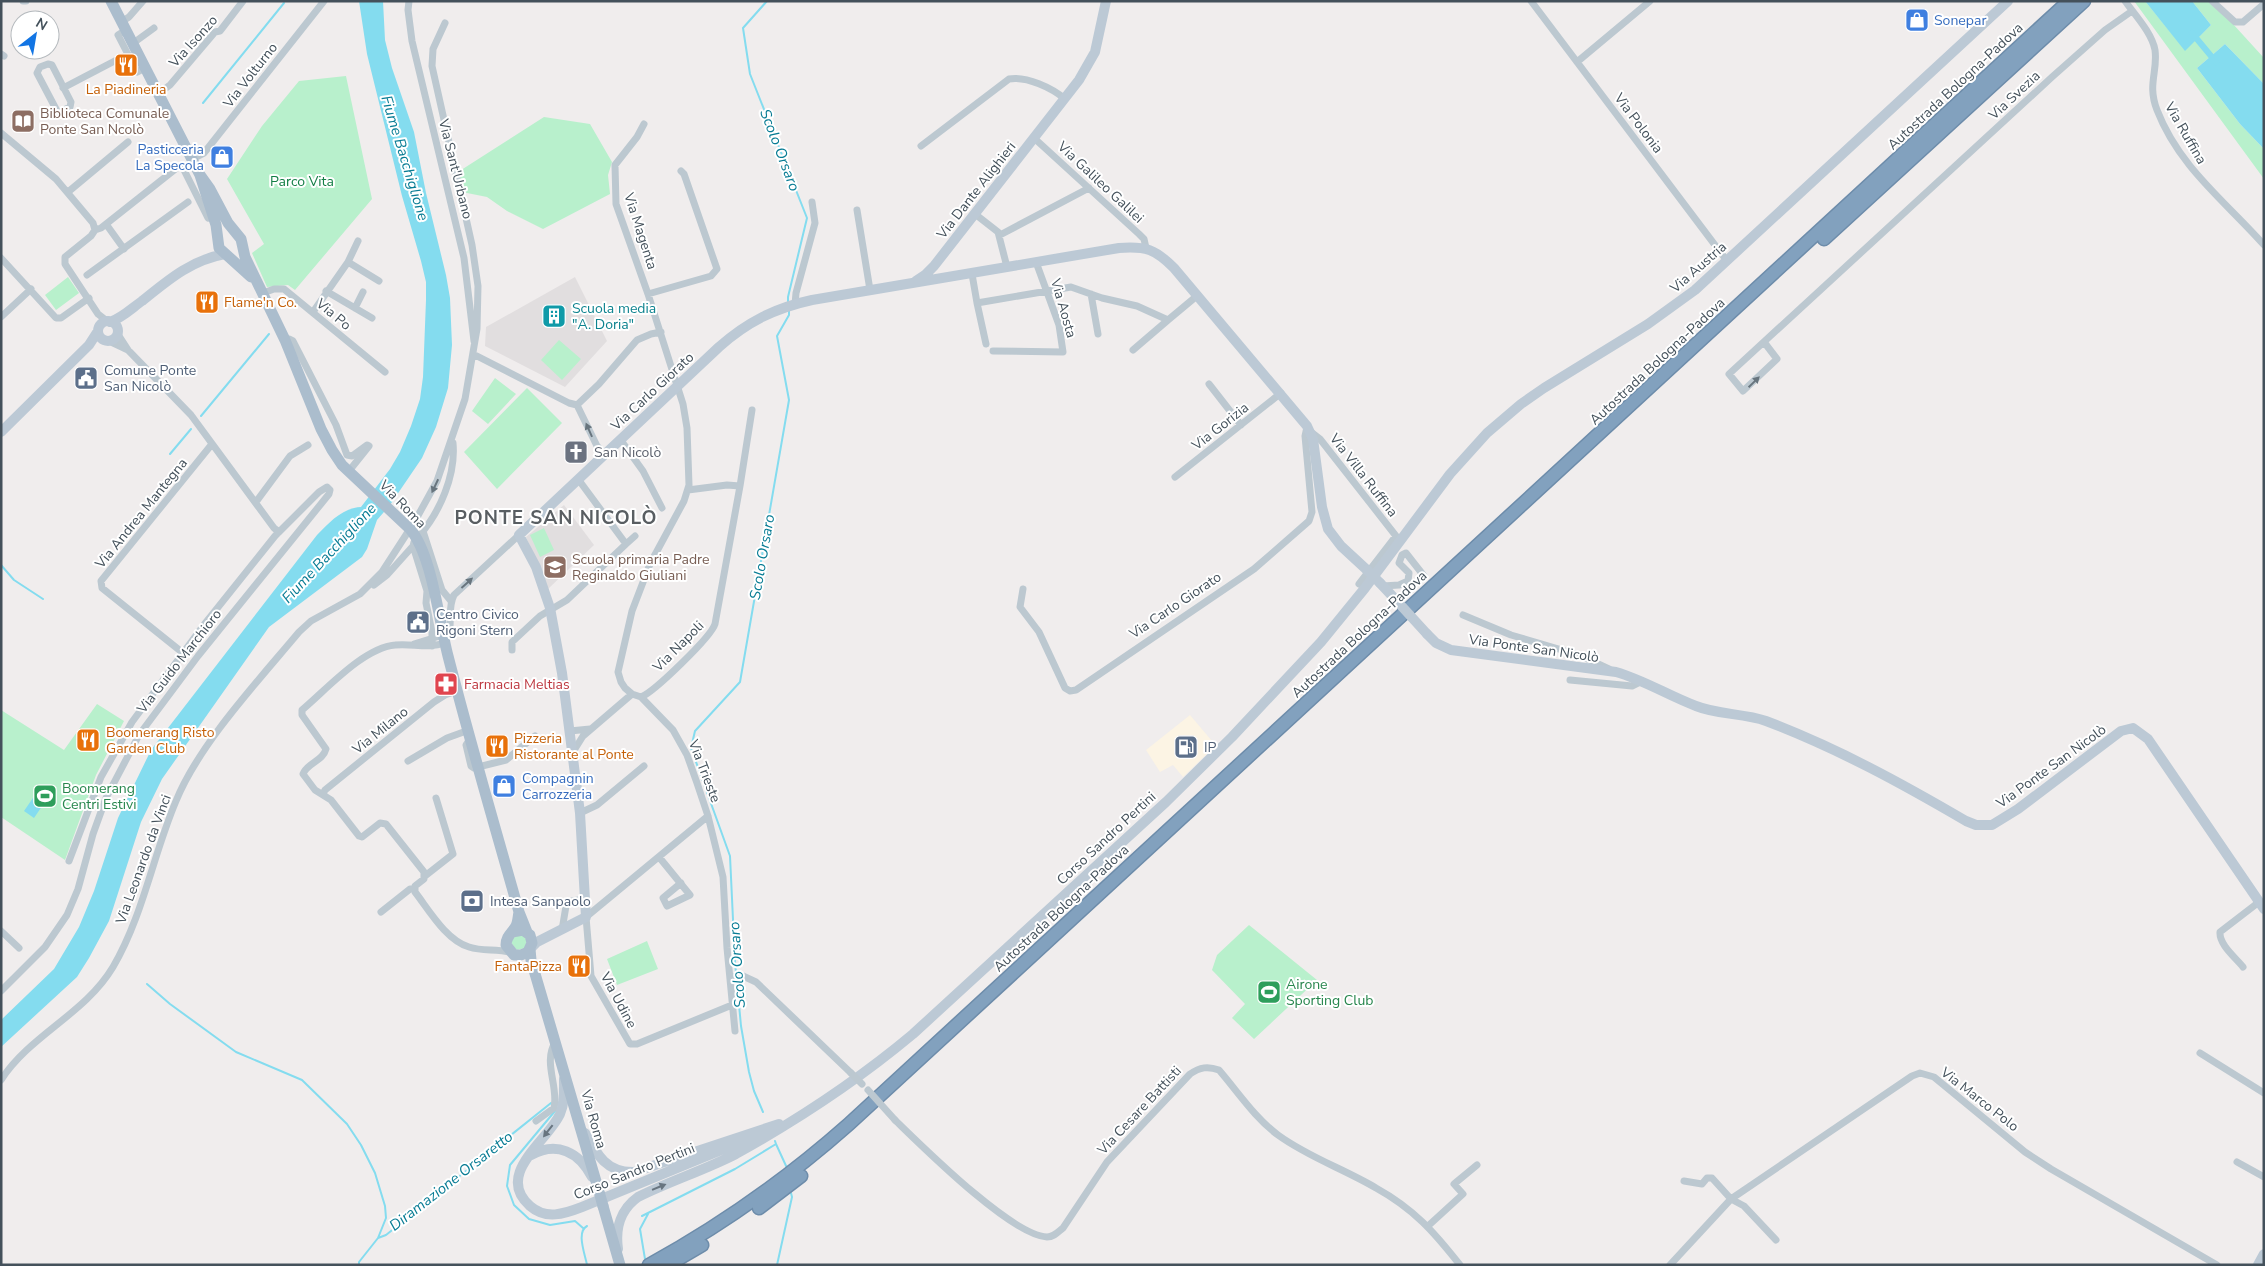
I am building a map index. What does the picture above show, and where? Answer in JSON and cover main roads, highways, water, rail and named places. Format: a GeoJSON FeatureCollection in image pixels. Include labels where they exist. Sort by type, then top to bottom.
{"type":"FeatureCollection","features":[{"type":"Feature","properties":{"kind":"highway","name":"Autostrada Bologna-Padova"},"geometry":{"type":"LineString","coordinates":[[649,1265],[734,1215],[781,1181],[849,1124],[2069,1]]}},
{"type":"Feature","properties":{"kind":"highway","name":"Autostrada Bologna-Padova"},"geometry":{"type":"LineString","coordinates":[[668,1265],[730,1227],[785,1189],[854,1130],[2084,1]]}},
{"type":"Feature","properties":{"kind":"main road"},"geometry":{"type":"LineString","coordinates":[[110,1],[123,26],[130,49],[145,68],[200,174],[242,242],[245,257],[262,291]]}},
{"type":"Feature","properties":{"kind":"main road"},"geometry":{"type":"LineString","coordinates":[[200,174],[219,248],[245,270],[262,291]]}},
{"type":"Feature","properties":{"kind":"main road"},"geometry":{"type":"LineString","coordinates":[[218,239],[226,232],[235,232]]}},
{"type":"Feature","properties":{"kind":"main road"},"geometry":{"type":"LineString","coordinates":[[226,254],[238,252],[242,242]]}},
{"type":"Feature","properties":{"kind":"main road","name":"Via Roma"},"geometry":{"type":"LineString","coordinates":[[262,291],[328,442],[337,458],[419,542],[423,554],[439,641],[457,691],[519,912],[528,934]]}},
{"type":"Feature","properties":{"kind":"main road"},"geometry":{"type":"LineString","coordinates":[[519,912],[517,922],[509,935],[506,945],[535,971]]}},
{"type":"Feature","properties":{"kind":"main road"},"geometry":{"type":"LineString","coordinates":[[509,935],[519,929],[528,934],[531,949],[524,954],[514,954]]}},
{"type":"Feature","properties":{"kind":"main road","name":"Via Roma"},"geometry":{"type":"LineString","coordinates":[[531,949],[535,971],[578,1120],[584,1159],[598,1188],[620,1265]]}},
{"type":"Feature","properties":{"kind":"water","name":"Fiume Bacchiglione"},"geometry":{"type":"Polygon","coordinates":[[[359,1],[383,1],[385,40],[392,68],[414,132],[426,193],[446,275],[450,298],[452,345],[448,388],[436,427],[422,458],[390,505],[377,520],[367,549],[362,557],[269,627],[162,779],[141,822],[109,921],[89,958],[77,977],[1,1047],[1,1020],[54,969],[79,927],[94,891],[118,818],[151,750],[317,535],[342,513],[361,507],[390,469],[400,452],[411,426],[420,399],[423,377],[426,282],[402,196],[367,54],[359,1]]]}},
{"type":"Feature","properties":{"kind":"water"},"geometry":{"type":"Polygon","coordinates":[[[2145,1],[2192,1],[2211,25],[2185,51],[2145,1]]]}},
{"type":"Feature","properties":{"kind":"water"},"geometry":{"type":"Polygon","coordinates":[[[2225,44],[2264,84],[2264,149],[2240,124],[2197,68],[2225,44]]]}},
{"type":"Feature","properties":{"kind":"water"},"geometry":{"type":"Polygon","coordinates":[[[37,792],[47,799],[34,818],[24,811],[37,792]]]}},
{"type":"Feature","properties":{"kind":"waterway","name":"Scolo Orsaro"},"geometry":{"type":"LineString","coordinates":[[767,1],[743,28],[750,74],[807,218],[788,303]]}},
{"type":"Feature","properties":{"kind":"waterway"},"geometry":{"type":"LineString","coordinates":[[203,103],[284,3]]}},
{"type":"Feature","properties":{"kind":"waterway"},"geometry":{"type":"LineString","coordinates":[[2192,33],[2216,62]]}},
{"type":"Feature","properties":{"kind":"waterway","name":"Scolo Orsaro"},"geometry":{"type":"LineString","coordinates":[[763,1112],[754,1091],[749,1072],[741,1026],[735,962],[730,856],[691,748],[695,731],[740,682],[789,400],[777,336],[789,315],[789,311]]}},
{"type":"Feature","properties":{"kind":"waterway"},"geometry":{"type":"LineString","coordinates":[[201,416],[269,334]]}},
{"type":"Feature","properties":{"kind":"waterway"},"geometry":{"type":"LineString","coordinates":[[170,454],[191,429]]}},
{"type":"Feature","properties":{"kind":"waterway"},"geometry":{"type":"LineString","coordinates":[[1,565],[14,580],[43,599]]}},
{"type":"Feature","properties":{"kind":"waterway"},"geometry":{"type":"LineString","coordinates":[[147,984],[170,1004],[236,1052],[302,1080],[347,1124],[361,1145],[375,1173],[385,1206],[386,1218],[378,1238]]}},
{"type":"Feature","properties":{"kind":"waterway","name":"Diramazione Orsaretto"},"geometry":{"type":"LineString","coordinates":[[359,1265],[359,1262],[378,1238],[386,1235],[551,1103]]}},
{"type":"Feature","properties":{"kind":"waterway","name":"Diramazione Orsaretto"},"geometry":{"type":"LineString","coordinates":[[555,1111],[510,1165],[507,1186],[514,1205],[529,1219],[550,1225],[575,1221],[583,1228]]}},
{"type":"Feature","properties":{"kind":"waterway","name":"Scolo Orsaro"},"geometry":{"type":"LineString","coordinates":[[642,1216],[735,1169],[776,1144],[775,1141]]}},
{"type":"Feature","properties":{"kind":"waterway"},"geometry":{"type":"LineString","coordinates":[[776,1144],[787,1168]]}},
{"type":"Feature","properties":{"kind":"waterway"},"geometry":{"type":"LineString","coordinates":[[777,1265],[792,1197],[791,1193]]}},
{"type":"Feature","properties":{"kind":"waterway"},"geometry":{"type":"LineString","coordinates":[[645,1259],[640,1229],[648,1214]]}},
{"type":"Feature","properties":{"kind":"waterway","name":"Scolo Orsaro"},"geometry":{"type":"LineString","coordinates":[[587,1226],[582,1233],[587,1265]]}},
{"type":"Feature","properties":{"kind":"place","name":"Sonepar"},"geometry":{"type":"Point","coordinates":[1917,20]}},
{"type":"Feature","properties":{"kind":"place","name":"La Piadineria"},"geometry":{"type":"Point","coordinates":[126,65]}},
{"type":"Feature","properties":{"kind":"place","name":"Biblioteca Comunale Ponte San Ncolò"},"geometry":{"type":"Point","coordinates":[23,121]}},
{"type":"Feature","properties":{"kind":"place","name":"Pasticceria La Specola"},"geometry":{"type":"Point","coordinates":[222,157]}},
{"type":"Feature","properties":{"kind":"place","name":"Flame'n Co."},"geometry":{"type":"Point","coordinates":[207,302]}},
{"type":"Feature","properties":{"kind":"place","name":"Scuola media \"A. Doria\""},"geometry":{"type":"Point","coordinates":[554,316]}},
{"type":"Feature","properties":{"kind":"place","name":"Comune Ponte San Nicolò"},"geometry":{"type":"Point","coordinates":[86,378]}},
{"type":"Feature","properties":{"kind":"place","name":"San Nicolò"},"geometry":{"type":"Point","coordinates":[576,452]}},
{"type":"Feature","properties":{"kind":"place","name":"Scuola primaria Padre Reginaldo Giuliani"},"geometry":{"type":"Point","coordinates":[555,567]}},
{"type":"Feature","properties":{"kind":"place","name":"Centro Civico Rigoni Stern"},"geometry":{"type":"Point","coordinates":[418,622]}},
{"type":"Feature","properties":{"kind":"place","name":"Farmacia Meltias"},"geometry":{"type":"Point","coordinates":[446,684]}},
{"type":"Feature","properties":{"kind":"place","name":"Boomerang Risto Garden Club"},"geometry":{"type":"Point","coordinates":[88,740]}},
{"type":"Feature","properties":{"kind":"place","name":"Pizzeria Ristorante al Ponte"},"geometry":{"type":"Point","coordinates":[497,746]}},
{"type":"Feature","properties":{"kind":"place","name":"IP"},"geometry":{"type":"Point","coordinates":[1186,747]}},
{"type":"Feature","properties":{"kind":"place","name":"Compagnin Carrozzeria"},"geometry":{"type":"Point","coordinates":[504,786]}},
{"type":"Feature","properties":{"kind":"place","name":"Boomerang Centri Estivi"},"geometry":{"type":"Point","coordinates":[45,796]}},
{"type":"Feature","properties":{"kind":"place","name":"Intesa Sanpaolo"},"geometry":{"type":"Point","coordinates":[472,901]}},
{"type":"Feature","properties":{"kind":"place","name":"FantaPizza"},"geometry":{"type":"Point","coordinates":[579,966]}},
{"type":"Feature","properties":{"kind":"place","name":"Airone Sporting Club"},"geometry":{"type":"Point","coordinates":[1269,992]}},
{"type":"Feature","properties":{"kind":"district","name":"PONTE SAN NICOLÒ"},"geometry":{"type":"Point","coordinates":[556,517]}},
{"type":"Feature","properties":{"kind":"park label","name":"Parco Vita"},"geometry":{"type":"Point","coordinates":[302,181]}}]}
